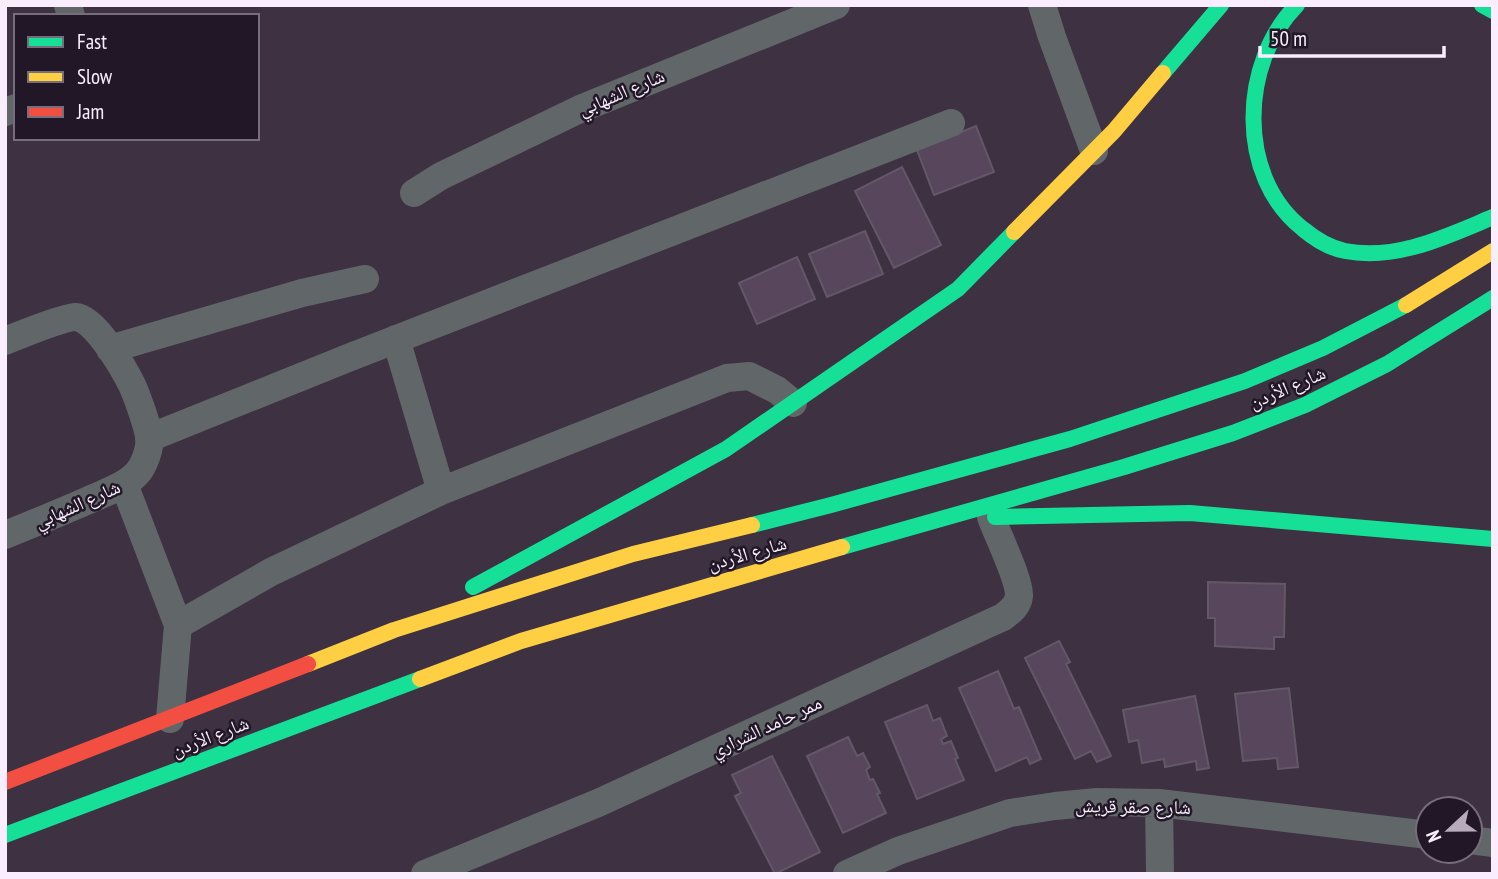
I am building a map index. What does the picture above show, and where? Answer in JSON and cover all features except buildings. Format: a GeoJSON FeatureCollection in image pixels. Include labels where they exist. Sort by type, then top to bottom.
{"type":"FeatureCollection","features":[{"type":"Feature","properties":{"kind":"highway"},"geometry":{"type":"LineString","coordinates":[[394,630],[726,449],[958,289],[1114,131],[1221,5]]}},
{"type":"Feature","properties":{"kind":"highway"},"geometry":{"type":"LineString","coordinates":[[1297,5],[1274,33],[1260,71],[1255,102],[1254,134],[1269,189],[1288,216],[1311,236],[1341,250],[1376,253],[1413,249],[1493,217]]}},
{"type":"Feature","properties":{"kind":"highway"},"geometry":{"type":"LineString","coordinates":[[1482,5],[1493,11]]}},
{"type":"Feature","properties":{"kind":"highway","name":"شارع الأردن"},"geometry":{"type":"LineString","coordinates":[[5,782],[394,630],[633,554],[831,505],[1070,439],[1245,381],[1323,348],[1406,305],[1493,251]]}},
{"type":"Feature","properties":{"kind":"highway","name":"شارع الأردن"},"geometry":{"type":"LineString","coordinates":[[5,835],[521,641],[1233,433],[1305,405],[1387,364],[1493,298]]}},
{"type":"Feature","properties":{"kind":"highway"},"geometry":{"type":"LineString","coordinates":[[940,518],[1190,513],[1493,539]]}},
{"type":"Feature","properties":{"kind":"street","name":"شارع الشهابي"},"geometry":{"type":"LineString","coordinates":[[414,193],[440,176],[580,109],[836,5]]}},
{"type":"Feature","properties":{"kind":"street"},"geometry":{"type":"LineString","coordinates":[[1042,5],[1094,151]]}},
{"type":"Feature","properties":{"kind":"street"},"geometry":{"type":"LineString","coordinates":[[5,341],[75,317],[83,319],[93,326],[110,349],[132,386],[149,438],[951,123]]}},
{"type":"Feature","properties":{"kind":"street"},"geometry":{"type":"LineString","coordinates":[[110,349],[302,293],[365,279]]}},
{"type":"Feature","properties":{"kind":"street"},"geometry":{"type":"LineString","coordinates":[[396,339],[441,491]]}},
{"type":"Feature","properties":{"kind":"street"},"geometry":{"type":"LineString","coordinates":[[178,625],[271,572],[441,491],[727,378],[749,376],[777,390],[793,403]]}},
{"type":"Feature","properties":{"kind":"street","name":"شارع الشهابي"},"geometry":{"type":"LineString","coordinates":[[5,535],[124,484],[143,464],[149,438]]}},
{"type":"Feature","properties":{"kind":"street"},"geometry":{"type":"LineString","coordinates":[[124,484],[178,625],[170,719]]}},
{"type":"Feature","properties":{"kind":"street","name":"ممر حامد الشراري"},"geometry":{"type":"LineString","coordinates":[[425,874],[598,803],[1003,617],[1013,610],[1019,597],[1017,582],[991,517]]}},
{"type":"Feature","properties":{"kind":"street","name":"شارع صقر قريش"},"geometry":{"type":"LineString","coordinates":[[847,874],[898,851],[1010,813],[1097,802],[1159,803],[1414,833]]}},
{"type":"Feature","properties":{"kind":"street"},"geometry":{"type":"LineString","coordinates":[[1159,803],[1160,874]]}},
{"type":"Feature","properties":{"kind":"traffic: fast"},"geometry":{"type":"LineString","coordinates":[[1163,73],[1221,5]]}},
{"type":"Feature","properties":{"kind":"traffic: fast"},"geometry":{"type":"LineString","coordinates":[[1297,5],[1278,29],[1264,57],[1256,87],[1254,119],[1257,150],[1266,180],[1281,207],[1322,243],[1339,250],[1364,253],[1384,253],[1421,245],[1493,217]]}},
{"type":"Feature","properties":{"kind":"traffic: fast"},"geometry":{"type":"LineString","coordinates":[[1482,5],[1493,11]]}},
{"type":"Feature","properties":{"kind":"traffic: fast"},"geometry":{"type":"LineString","coordinates":[[473,587],[726,449],[958,289],[1014,232]]}},
{"type":"Feature","properties":{"kind":"traffic: fast"},"geometry":{"type":"LineString","coordinates":[[842,547],[1124,467],[1233,433],[1305,405],[1387,364],[1493,298]]}},
{"type":"Feature","properties":{"kind":"traffic: fast"},"geometry":{"type":"LineString","coordinates":[[752,525],[1070,439],[1245,381],[1323,348],[1406,305]]}},
{"type":"Feature","properties":{"kind":"traffic: fast"},"geometry":{"type":"LineString","coordinates":[[995,517],[1190,513],[1493,539]]}},
{"type":"Feature","properties":{"kind":"traffic: fast"},"geometry":{"type":"LineString","coordinates":[[5,835],[420,679]]}},
{"type":"Feature","properties":{"kind":"traffic: slow"},"geometry":{"type":"LineString","coordinates":[[1014,232],[1114,131],[1163,73]]}},
{"type":"Feature","properties":{"kind":"traffic: slow"},"geometry":{"type":"LineString","coordinates":[[1406,305],[1493,251]]}},
{"type":"Feature","properties":{"kind":"traffic: slow"},"geometry":{"type":"LineString","coordinates":[[308,664],[394,630],[633,554],[752,525]]}},
{"type":"Feature","properties":{"kind":"traffic: slow"},"geometry":{"type":"LineString","coordinates":[[420,679],[521,641],[842,547]]}},
{"type":"Feature","properties":{"kind":"traffic: jam"},"geometry":{"type":"LineString","coordinates":[[5,782],[308,664]]}}]}
